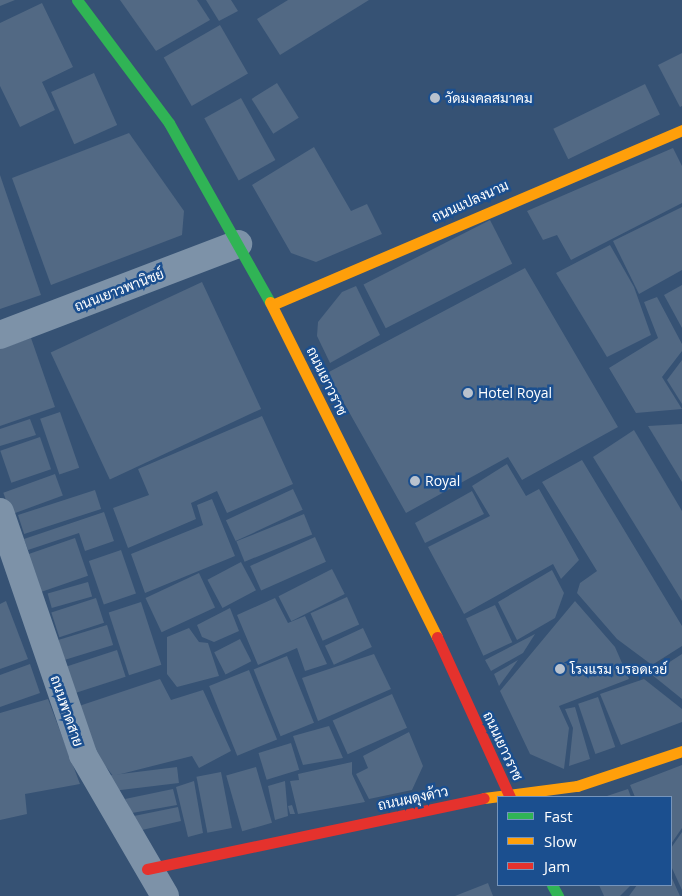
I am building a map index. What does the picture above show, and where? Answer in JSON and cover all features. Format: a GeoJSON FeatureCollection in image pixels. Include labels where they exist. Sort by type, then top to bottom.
{"type":"FeatureCollection","features":[{"type":"Feature","properties":{"kind":"street","name":"ถนนเยาวราช"},"geometry":{"type":"LineString","coordinates":[[76,0],[169,123],[272,305],[430,622],[510,795]]}},
{"type":"Feature","properties":{"kind":"street","name":"ถนนแปลงนาม"},"geometry":{"type":"LineString","coordinates":[[272,305],[682,130]]}},
{"type":"Feature","properties":{"kind":"street","name":"ถนนเยาวพานิชย์"},"geometry":{"type":"LineString","coordinates":[[0,335],[238,244]]}},
{"type":"Feature","properties":{"kind":"street","name":"ถนนพาดสาย"},"geometry":{"type":"LineString","coordinates":[[0,512],[82,755],[147,869],[165,896]]}},
{"type":"Feature","properties":{"kind":"street","name":"ถนนผดุงด้าว"},"geometry":{"type":"LineString","coordinates":[[510,795],[577,786],[682,751]]}},
{"type":"Feature","properties":{"kind":"street","name":"ถนนผดุงด้าว"},"geometry":{"type":"LineString","coordinates":[[147,869],[497,798]]}},
{"type":"Feature","properties":{"kind":"building"},"geometry":{"type":"Polygon","coordinates":[[[0,0],[15,0],[0,6],[0,0]]]}},
{"type":"Feature","properties":{"kind":"building"},"geometry":{"type":"Polygon","coordinates":[[[120,0],[197,0],[210,20],[156,51],[120,0]]]}},
{"type":"Feature","properties":{"kind":"building"},"geometry":{"type":"Polygon","coordinates":[[[206,0],[231,0],[238,11],[219,21],[206,0]]]}},
{"type":"Feature","properties":{"kind":"building"},"geometry":{"type":"Polygon","coordinates":[[[288,0],[369,0],[280,55],[257,19],[288,0]]]}},
{"type":"Feature","properties":{"kind":"building"},"geometry":{"type":"Polygon","coordinates":[[[42,3],[73,67],[42,82],[55,110],[20,127],[0,86],[0,23],[42,3]]]}},
{"type":"Feature","properties":{"kind":"building"},"geometry":{"type":"Polygon","coordinates":[[[220,25],[248,73],[192,106],[164,58],[220,25]]]}},
{"type":"Feature","properties":{"kind":"building"},"geometry":{"type":"Polygon","coordinates":[[[682,53],[682,106],[680,107],[658,65],[682,53]]]}},
{"type":"Feature","properties":{"kind":"building"},"geometry":{"type":"Polygon","coordinates":[[[94,73],[117,125],[74,144],[51,92],[94,73]]]}},
{"type":"Feature","properties":{"kind":"building"},"geometry":{"type":"Polygon","coordinates":[[[277,83],[299,118],[273,134],[252,99],[277,83]]]}},
{"type":"Feature","properties":{"kind":"building"},"geometry":{"type":"Polygon","coordinates":[[[645,84],[660,115],[568,159],[553,129],[645,84]]]}},
{"type":"Feature","properties":{"kind":"building"},"geometry":{"type":"Polygon","coordinates":[[[241,98],[275,160],[239,180],[204,118],[241,98]]]}},
{"type":"Feature","properties":{"kind":"building"},"geometry":{"type":"Polygon","coordinates":[[[129,133],[184,211],[182,235],[51,285],[12,178],[129,133]]]}},
{"type":"Feature","properties":{"kind":"building"},"geometry":{"type":"Polygon","coordinates":[[[314,147],[351,211],[367,204],[382,234],[316,262],[291,253],[252,185],[314,147]]]}},
{"type":"Feature","properties":{"kind":"building"},"geometry":{"type":"Polygon","coordinates":[[[673,148],[682,166],[682,203],[571,260],[557,235],[543,240],[527,211],[673,148]]]}},
{"type":"Feature","properties":{"kind":"building"},"geometry":{"type":"Polygon","coordinates":[[[0,175],[41,295],[0,309],[0,175]]]}},
{"type":"Feature","properties":{"kind":"building"},"geometry":{"type":"Polygon","coordinates":[[[682,207],[682,270],[639,294],[613,241],[682,207]]]}},
{"type":"Feature","properties":{"kind":"building"},"geometry":{"type":"Polygon","coordinates":[[[490,220],[512,264],[386,328],[363,284],[490,220]]]}},
{"type":"Feature","properties":{"kind":"building"},"geometry":{"type":"Polygon","coordinates":[[[610,245],[634,287],[651,335],[607,357],[556,273],[610,245]]]}},
{"type":"Feature","properties":{"kind":"building","name":"Hotel Royal"},"geometry":{"type":"Polygon","coordinates":[[[525,268],[618,427],[522,480],[508,457],[406,513],[327,373],[525,268]]]}},
{"type":"Feature","properties":{"kind":"building"},"geometry":{"type":"Polygon","coordinates":[[[202,282],[261,409],[110,479],[51,353],[202,282]]]}},
{"type":"Feature","properties":{"kind":"building"},"geometry":{"type":"Polygon","coordinates":[[[682,285],[682,328],[664,295],[682,285]]]}},
{"type":"Feature","properties":{"kind":"building"},"geometry":{"type":"Polygon","coordinates":[[[356,286],[380,335],[330,363],[317,336],[318,322],[342,292],[356,286]]]}},
{"type":"Feature","properties":{"kind":"building"},"geometry":{"type":"Polygon","coordinates":[[[657,297],[682,344],[682,351],[662,377],[682,409],[636,413],[609,368],[658,338],[644,302],[657,297]]]}},
{"type":"Feature","properties":{"kind":"building"},"geometry":{"type":"Polygon","coordinates":[[[31,338],[55,407],[0,426],[0,349],[31,338]]]}},
{"type":"Feature","properties":{"kind":"building"},"geometry":{"type":"Polygon","coordinates":[[[682,360],[682,404],[667,380],[682,360]]]}},
{"type":"Feature","properties":{"kind":"building"},"geometry":{"type":"Polygon","coordinates":[[[60,412],[79,468],[59,475],[40,419],[60,412]]]}},
{"type":"Feature","properties":{"kind":"building"},"geometry":{"type":"Polygon","coordinates":[[[262,416],[293,484],[227,513],[217,491],[191,503],[196,519],[128,548],[113,508],[149,495],[138,469],[262,416]]]}},
{"type":"Feature","properties":{"kind":"building"},"geometry":{"type":"Polygon","coordinates":[[[30,419],[36,435],[0,446],[0,429],[30,419]]]}},
{"type":"Feature","properties":{"kind":"building"},"geometry":{"type":"Polygon","coordinates":[[[682,424],[682,482],[648,426],[682,424]]]}},
{"type":"Feature","properties":{"kind":"building"},"geometry":{"type":"Polygon","coordinates":[[[634,430],[682,511],[682,601],[593,457],[634,430]]]}},
{"type":"Feature","properties":{"kind":"building"},"geometry":{"type":"Polygon","coordinates":[[[40,437],[51,469],[11,483],[0,451],[40,437]]]}},
{"type":"Feature","properties":{"kind":"building"},"geometry":{"type":"Polygon","coordinates":[[[582,460],[682,626],[682,646],[652,665],[617,639],[577,593],[580,583],[597,571],[542,482],[582,460]]]}},
{"type":"Feature","properties":{"kind":"building"},"geometry":{"type":"Polygon","coordinates":[[[507,464],[526,496],[539,489],[579,560],[561,579],[553,564],[464,614],[428,547],[490,516],[472,486],[507,464]]]}},
{"type":"Feature","properties":{"kind":"building"},"geometry":{"type":"Polygon","coordinates":[[[55,474],[63,496],[11,514],[3,493],[55,474]]]}},
{"type":"Feature","properties":{"kind":"building"},"geometry":{"type":"Polygon","coordinates":[[[293,489],[303,510],[236,541],[226,520],[293,489]]]}},
{"type":"Feature","properties":{"kind":"building"},"geometry":{"type":"Polygon","coordinates":[[[95,490],[101,509],[24,534],[18,515],[95,490]]]}},
{"type":"Feature","properties":{"kind":"building"},"geometry":{"type":"Polygon","coordinates":[[[472,491],[484,514],[425,543],[415,523],[472,491]]]}},
{"type":"Feature","properties":{"kind":"building"},"geometry":{"type":"Polygon","coordinates":[[[212,499],[235,556],[145,593],[131,554],[203,525],[197,505],[212,499]]]}},
{"type":"Feature","properties":{"kind":"building"},"geometry":{"type":"Polygon","coordinates":[[[104,512],[114,541],[85,551],[79,533],[28,550],[24,539],[104,512]]]}},
{"type":"Feature","properties":{"kind":"building"},"geometry":{"type":"Polygon","coordinates":[[[304,514],[312,534],[245,562],[236,541],[304,514]]]}},
{"type":"Feature","properties":{"kind":"building"},"geometry":{"type":"Polygon","coordinates":[[[315,537],[326,562],[261,591],[250,566],[315,537]]]}},
{"type":"Feature","properties":{"kind":"building"},"geometry":{"type":"Polygon","coordinates":[[[75,538],[88,576],[39,593],[26,555],[75,538]]]}},
{"type":"Feature","properties":{"kind":"building"},"geometry":{"type":"Polygon","coordinates":[[[121,550],[136,593],[104,605],[89,561],[121,550]]]}},
{"type":"Feature","properties":{"kind":"building"},"geometry":{"type":"Polygon","coordinates":[[[241,562],[256,590],[222,608],[207,580],[241,562]]]}},
{"type":"Feature","properties":{"kind":"building"},"geometry":{"type":"Polygon","coordinates":[[[332,569],[345,594],[291,621],[279,596],[332,569]]]}},
{"type":"Feature","properties":{"kind":"building"},"geometry":{"type":"Polygon","coordinates":[[[552,570],[564,593],[555,618],[517,640],[498,602],[552,570]]]}},
{"type":"Feature","properties":{"kind":"building"},"geometry":{"type":"Polygon","coordinates":[[[199,573],[215,607],[162,632],[146,598],[199,573]]]}},
{"type":"Feature","properties":{"kind":"building"},"geometry":{"type":"Polygon","coordinates":[[[88,582],[92,596],[52,608],[48,594],[88,582]]]}},
{"type":"Feature","properties":{"kind":"building"},"geometry":{"type":"Polygon","coordinates":[[[347,597],[359,624],[323,641],[310,613],[347,597]]]}},
{"type":"Feature","properties":{"kind":"building"},"geometry":{"type":"Polygon","coordinates":[[[96,598],[104,623],[59,637],[51,613],[96,598]]]}},
{"type":"Feature","properties":{"kind":"building"},"geometry":{"type":"Polygon","coordinates":[[[275,598],[288,623],[305,616],[327,664],[305,671],[297,648],[258,665],[237,615],[275,598]]]}},
{"type":"Feature","properties":{"kind":"building"},"geometry":{"type":"Polygon","coordinates":[[[6,601],[28,659],[0,669],[0,604],[6,601]]]}},
{"type":"Feature","properties":{"kind":"building"},"geometry":{"type":"Polygon","coordinates":[[[575,601],[615,647],[629,679],[559,706],[569,728],[564,769],[530,754],[500,691],[575,601]]]}},
{"type":"Feature","properties":{"kind":"building"},"geometry":{"type":"Polygon","coordinates":[[[141,602],[161,665],[129,675],[109,613],[141,602]]]}},
{"type":"Feature","properties":{"kind":"building"},"geometry":{"type":"Polygon","coordinates":[[[495,605],[512,642],[483,656],[466,619],[495,605]]]}},
{"type":"Feature","properties":{"kind":"building"},"geometry":{"type":"Polygon","coordinates":[[[230,608],[239,631],[214,642],[202,637],[197,625],[230,608]]]}},
{"type":"Feature","properties":{"kind":"building"},"geometry":{"type":"Polygon","coordinates":[[[107,625],[113,645],[64,660],[58,640],[107,625]]]}},
{"type":"Feature","properties":{"kind":"building"},"geometry":{"type":"Polygon","coordinates":[[[189,628],[199,642],[208,643],[219,676],[177,687],[167,674],[167,637],[189,628]]]}},
{"type":"Feature","properties":{"kind":"building"},"geometry":{"type":"Polygon","coordinates":[[[363,628],[372,647],[334,665],[325,646],[363,628]]]}},
{"type":"Feature","properties":{"kind":"building"},"geometry":{"type":"Polygon","coordinates":[[[535,634],[523,653],[491,671],[485,660],[535,634]]]}},
{"type":"Feature","properties":{"kind":"building"},"geometry":{"type":"Polygon","coordinates":[[[240,639],[251,661],[226,674],[214,652],[240,639]]]}},
{"type":"Feature","properties":{"kind":"building"},"geometry":{"type":"Polygon","coordinates":[[[117,650],[126,677],[75,693],[67,666],[117,650]]]}},
{"type":"Feature","properties":{"kind":"building"},"geometry":{"type":"Polygon","coordinates":[[[374,654],[391,689],[318,721],[302,678],[374,654]]]}},
{"type":"Feature","properties":{"kind":"building"},"geometry":{"type":"Polygon","coordinates":[[[682,654],[682,699],[651,674],[682,654]]]}},
{"type":"Feature","properties":{"kind":"building"},"geometry":{"type":"Polygon","coordinates":[[[287,656],[314,723],[281,736],[254,669],[287,656]]]}},
{"type":"Feature","properties":{"kind":"building"},"geometry":{"type":"Polygon","coordinates":[[[518,660],[499,686],[494,674],[518,660]]]}},
{"type":"Feature","properties":{"kind":"building"},"geometry":{"type":"Polygon","coordinates":[[[30,664],[40,693],[0,707],[0,675],[30,664]]]}},
{"type":"Feature","properties":{"kind":"building"},"geometry":{"type":"Polygon","coordinates":[[[249,670],[277,740],[237,756],[209,686],[249,670]]]}},
{"type":"Feature","properties":{"kind":"building"},"geometry":{"type":"Polygon","coordinates":[[[160,679],[171,700],[203,690],[231,751],[199,768],[192,756],[113,776],[94,751],[79,706],[160,679]]]}},
{"type":"Feature","properties":{"kind":"building"},"geometry":{"type":"Polygon","coordinates":[[[644,679],[682,709],[682,722],[621,745],[600,694],[644,679]]]}},
{"type":"Feature","properties":{"kind":"building"},"geometry":{"type":"Polygon","coordinates":[[[392,694],[407,728],[348,754],[333,720],[392,694]]]}},
{"type":"Feature","properties":{"kind":"building"},"geometry":{"type":"Polygon","coordinates":[[[598,697],[615,747],[595,754],[578,704],[598,697]]]}},
{"type":"Feature","properties":{"kind":"building"},"geometry":{"type":"Polygon","coordinates":[[[48,699],[80,784],[25,794],[27,814],[0,820],[0,713],[48,699]]]}},
{"type":"Feature","properties":{"kind":"building"},"geometry":{"type":"Polygon","coordinates":[[[575,707],[590,759],[569,766],[573,728],[565,709],[575,707]]]}},
{"type":"Feature","properties":{"kind":"building"},"geometry":{"type":"Polygon","coordinates":[[[329,726],[343,758],[303,765],[293,736],[329,726]]]}},
{"type":"Feature","properties":{"kind":"building"},"geometry":{"type":"Polygon","coordinates":[[[409,732],[423,766],[412,790],[369,799],[356,774],[368,768],[363,756],[409,732]]]}},
{"type":"Feature","properties":{"kind":"building"},"geometry":{"type":"Polygon","coordinates":[[[291,743],[299,770],[267,780],[258,753],[291,743]]]}},
{"type":"Feature","properties":{"kind":"building"},"geometry":{"type":"Polygon","coordinates":[[[352,762],[352,774],[365,802],[298,814],[290,781],[299,780],[298,774],[352,762]]]}},
{"type":"Feature","properties":{"kind":"building"},"geometry":{"type":"Polygon","coordinates":[[[682,765],[682,828],[672,843],[672,796],[635,796],[630,785],[682,765]]]}},
{"type":"Feature","properties":{"kind":"building"},"geometry":{"type":"Polygon","coordinates":[[[177,767],[179,783],[112,791],[110,775],[177,767]]]}},
{"type":"Feature","properties":{"kind":"building"},"geometry":{"type":"Polygon","coordinates":[[[256,767],[272,823],[242,831],[226,776],[256,767]]]}},
{"type":"Feature","properties":{"kind":"building"},"geometry":{"type":"Polygon","coordinates":[[[221,772],[232,828],[207,833],[196,777],[221,772]]]}},
{"type":"Feature","properties":{"kind":"building"},"geometry":{"type":"Polygon","coordinates":[[[194,781],[203,833],[188,837],[176,787],[194,781]]]}},
{"type":"Feature","properties":{"kind":"building"},"geometry":{"type":"Polygon","coordinates":[[[285,781],[288,816],[275,820],[268,786],[285,781]]]}},
{"type":"Feature","properties":{"kind":"building"},"geometry":{"type":"Polygon","coordinates":[[[173,789],[177,805],[132,813],[125,799],[173,789]]]}},
{"type":"Feature","properties":{"kind":"building"},"geometry":{"type":"Polygon","coordinates":[[[628,789],[631,796],[607,796],[628,789]]]}},
{"type":"Feature","properties":{"kind":"building"},"geometry":{"type":"Polygon","coordinates":[[[292,805],[295,814],[290,814],[288,806],[292,805]]]}},
{"type":"Feature","properties":{"kind":"building"},"geometry":{"type":"Polygon","coordinates":[[[178,807],[181,821],[142,830],[134,816],[178,807]]]}},
{"type":"Feature","properties":{"kind":"building"},"geometry":{"type":"Polygon","coordinates":[[[682,832],[682,890],[672,868],[672,847],[682,832]]]}},
{"type":"Feature","properties":{"kind":"building"},"geometry":{"type":"Polygon","coordinates":[[[672,878],[680,896],[629,896],[636,886],[672,886],[672,878]]]}},
{"type":"Feature","properties":{"kind":"building"},"geometry":{"type":"Polygon","coordinates":[[[488,883],[493,896],[455,896],[488,883]]]}},
{"type":"Feature","properties":{"kind":"building"},"geometry":{"type":"Polygon","coordinates":[[[599,886],[630,886],[620,896],[604,896],[599,886]]]}},
{"type":"Feature","properties":{"kind":"traffic: fast"},"geometry":{"type":"LineString","coordinates":[[77,0],[169,123],[270,302]]}},
{"type":"Feature","properties":{"kind":"traffic: fast"},"geometry":{"type":"LineString","coordinates":[[553,886],[558,896]]}},
{"type":"Feature","properties":{"kind":"traffic: slow"},"geometry":{"type":"LineString","coordinates":[[272,305],[682,130]]}},
{"type":"Feature","properties":{"kind":"traffic: slow"},"geometry":{"type":"LineString","coordinates":[[270,302],[437,637]]}},
{"type":"Feature","properties":{"kind":"traffic: slow"},"geometry":{"type":"LineString","coordinates":[[500,796],[577,786],[682,751]]}},
{"type":"Feature","properties":{"kind":"traffic: slow"},"geometry":{"type":"LineString","coordinates":[[484,798],[497,796]]}},
{"type":"Feature","properties":{"kind":"traffic: jam"},"geometry":{"type":"LineString","coordinates":[[437,637],[510,796]]}},
{"type":"Feature","properties":{"kind":"traffic: jam"},"geometry":{"type":"LineString","coordinates":[[147,869],[484,798]]}},
{"type":"Feature","properties":{"kind":"place","name":"วัดมงคลสมาคม"},"geometry":{"type":"Point","coordinates":[435,98]}},
{"type":"Feature","properties":{"kind":"place","name":"Hotel Royal"},"geometry":{"type":"Point","coordinates":[468,393]}},
{"type":"Feature","properties":{"kind":"place","name":"Royal"},"geometry":{"type":"Point","coordinates":[415,481]}},
{"type":"Feature","properties":{"kind":"place","name":"โรงแรม บรอดเวย์"},"geometry":{"type":"Point","coordinates":[560,669]}}]}
